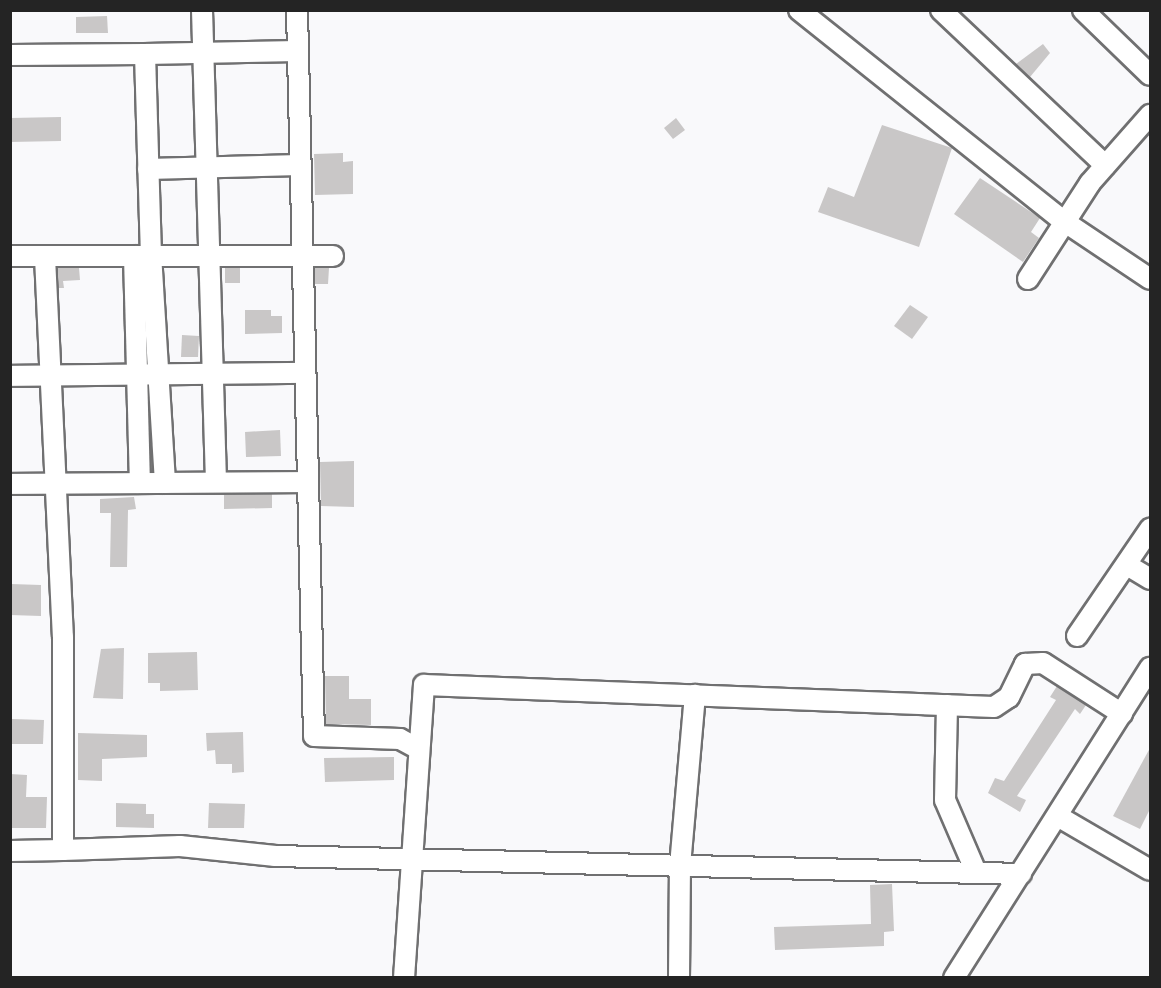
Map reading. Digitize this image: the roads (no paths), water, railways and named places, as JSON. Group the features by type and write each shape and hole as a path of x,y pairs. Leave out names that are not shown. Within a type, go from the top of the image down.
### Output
{"street":[{"path":"202,10 216,482"},
{"path":"297,10 304,482 314,736 400,739 418,749"},
{"path":"799,10 1065,222 1150,279"},
{"path":"940,10 1105,165"},
{"path":"1083,10 1150,75"},
{"path":"10,55 297,51"},
{"path":"140,483 137,375 148,169 145,54"},
{"path":"1028,279 1105,165 1150,115"},
{"path":"148,169 299,165"},
{"path":"10,256 333,256"},
{"path":"142,256 158,375 165,483"},
{"path":"45,257 52,464 58,484 63,850"},
{"path":"10,376 302,373"},
{"path":"10,484 304,482"},
{"path":"1077,636 1150,529"},
{"path":"1127,565 1150,579"},
{"path":"404,978 415,860 418,749 424,685 994,707 1008,697 1025,664 1042,663 1122,714"},
{"path":"954,978 1059,816 1150,668"},
{"path":"679,978 680,866 695,696"},
{"path":"946,705 945,800 976,873"},
{"path":"1059,816 1150,870"},
{"path":"10,851 180,846 275,856 1022,874"}]}
